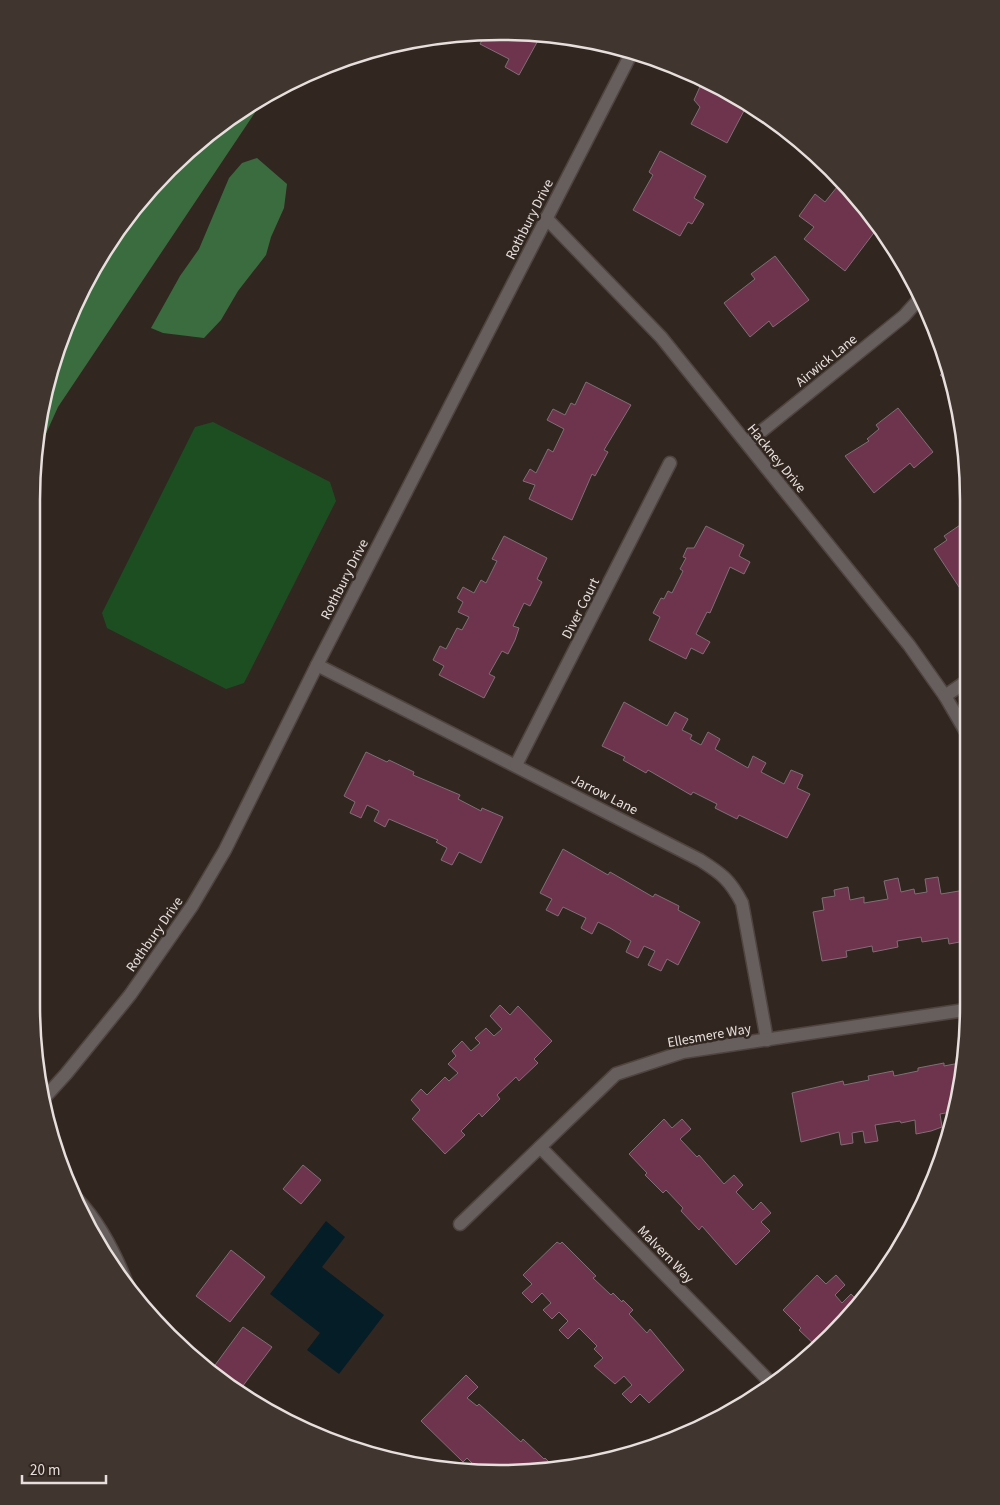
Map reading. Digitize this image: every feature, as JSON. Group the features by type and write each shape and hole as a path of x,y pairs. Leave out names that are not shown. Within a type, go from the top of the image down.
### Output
{"street":[{"name":"Rothbury Drive","path":"49,1093 130,995 192,906 225,850 317,665 629,59"},
{"name":"Hackney Drive","path":"546,218 661,337 909,645 945,696 960,722"},
{"name":"Airwick Lane","path":"747,443 904,316 916,303"},
{"name":"Diver Court","path":"516,765 670,464"},
{"name":"Jarrow Lane","path":"317,665 516,765 700,860 721,873 734,887 742,903 767,1040"},
{"path":"945,696 960,686"},
{"name":"Ellesmere Way","path":"460,1224 616,1074 682,1052 960,1011"},
{"name":"Malvern Way","path":"540,1147 767,1379"},
{"path":"93,1219 119,1262"}],"green space":[{"path":"256,110 58,407 45,437 49,410 64,352 87,297 118,244 154,197 175,175 220,135"},
{"path":"257,158 287,184 284,208 271,237 266,255 238,291 221,320 204,338 163,333 151,328 180,276 199,249 229,178 242,163"},
{"path":"213,422 330,482 336,501 244,683 226,689 107,628 102,613 195,427"}],"water":[{"path":"326,1221 345,1237 322,1267 384,1315 339,1374 307,1350 320,1333 270,1294"}],"building":[{"path":"482,41 537,42 519,75 505,67 509,59 480,44"},
{"path":"700,86 744,111 727,143 691,124 700,107 694,100"},
{"path":"660,151 706,176 694,198 704,204 692,224 688,222 680,236 633,210 653,175 649,172"},
{"path":"837,187 874,233 845,271 804,239 814,227 799,216 815,194 825,202"},
{"path":"775,256 809,300 773,327 769,321 750,337 724,303 755,279 751,274"},
{"path":"586,382 631,405 604,450 608,452 595,476 592,474 572,520 529,499 535,485 523,481 530,469 536,473 548,449 553,452 564,429 547,420 553,409 565,415 571,403 575,405"},
{"path":"898,408 933,452 914,468 910,463 874,493 845,456 869,441 867,439 879,429 876,425"},
{"path":"960,525 960,588 934,549 947,540 944,536"},
{"path":"706,526 744,545 739,556 750,562 744,574 730,567 710,613 707,612 696,634 710,642 703,654 691,648 686,659 649,640 660,617 653,613 661,598 664,599 668,591 672,593 683,571 680,569 686,558 683,557 687,548 694,548"},
{"path":"504,536 547,558 537,579 542,582 530,606 524,603 513,626 519,628 508,654 502,651 489,674 495,677 484,698 439,675 444,666 433,660 440,646 446,649 457,628 462,630 469,617 458,612 463,602 457,598 463,587 474,593 481,580 486,583 497,561 492,559"},
{"path":"624,702 667,726 675,712 688,719 682,730 692,735 690,739 701,745 708,732 720,739 715,749 748,768 753,756 766,763 761,772 784,784 791,770 803,775 797,788 810,794 787,838 739,815 737,819 715,808 717,804 693,792 691,795 648,770 646,773 623,760 625,757 602,746"},
{"path":"366,752 387,762 389,760 414,772 413,775 460,795 458,799 481,811 482,808 503,817 481,863 459,852 452,865 441,860 447,848 436,842 438,840 389,819 385,827 374,821 379,811 367,805 361,818 350,813 355,802 344,796"},
{"path":"563,849 608,875 610,872 653,897 655,894 679,906 678,910 700,922 678,965 667,959 661,971 648,965 655,951 644,946 638,958 626,952 631,941 610,928 598,922 592,934 581,928 586,918 563,907 558,916 546,910 552,899 540,893"},
{"path":"938,877 941,894 960,891 960,942 949,944 948,938 922,942 921,937 897,941 898,947 873,952 872,946 846,951 847,957 822,961 813,912 824,910 822,898 835,896 834,890 848,887 850,900 864,897 864,903 888,899 884,881 898,878 901,892 914,889 915,894 927,892 925,879"},
{"path":"500,1005 510,1015 518,1006 552,1041 534,1059 538,1063 519,1081 516,1077 497,1095 500,1099 482,1117 479,1113 461,1131 465,1135 445,1154 412,1119 420,1110 411,1100 421,1089 427,1095 445,1077 449,1081 458,1073 448,1064 456,1056 452,1051 462,1041 471,1051 480,1043 475,1038 486,1028 494,1036 502,1029 490,1016"},
{"path":"944,1063 944,1066 956,1064 947,1113 940,1114 942,1127 916,1134 915,1120 901,1123 900,1121 875,1125 878,1141 865,1143 863,1131 852,1133 853,1143 841,1145 839,1132 801,1142 792,1093 843,1081 844,1085 869,1080 868,1076 893,1071 894,1076 918,1071 918,1068"},
{"path":"664,1119 672,1128 682,1119 691,1129 680,1139 697,1157 699,1155 724,1184 734,1175 743,1185 736,1192 753,1210 761,1202 771,1213 761,1222 770,1231 736,1265 702,1226 699,1230 681,1211 683,1208 666,1190 663,1193 645,1175 647,1173 629,1154"},
{"path":"303,1165 321,1180 301,1204 283,1189"},
{"path":"557,1242 560,1244 562,1242 596,1276 593,1278 611,1295 613,1293 633,1310 629,1314 647,1333 650,1329 684,1370 649,1403 640,1394 631,1403 622,1394 632,1385 624,1376 615,1384 594,1366 603,1358 594,1349 597,1346 579,1328 568,1339 559,1330 568,1321 559,1312 552,1319 543,1310 551,1303 542,1293 532,1303 522,1293 532,1284 523,1275"},
{"path":"231,1250 265,1277 230,1322 196,1296"},
{"path":"817,1275 826,1284 836,1275 845,1285 835,1295 842,1303 851,1294 855,1298 812,1342 799,1330 801,1328 783,1310"},
{"path":"243,1327 272,1347 243,1386 215,1366"},
{"path":"466,1375 478,1387 467,1398 477,1406 479,1404 521,1442 523,1439 549,1462 500,1465 473,1464 467,1458 463,1462 421,1421"}]}
